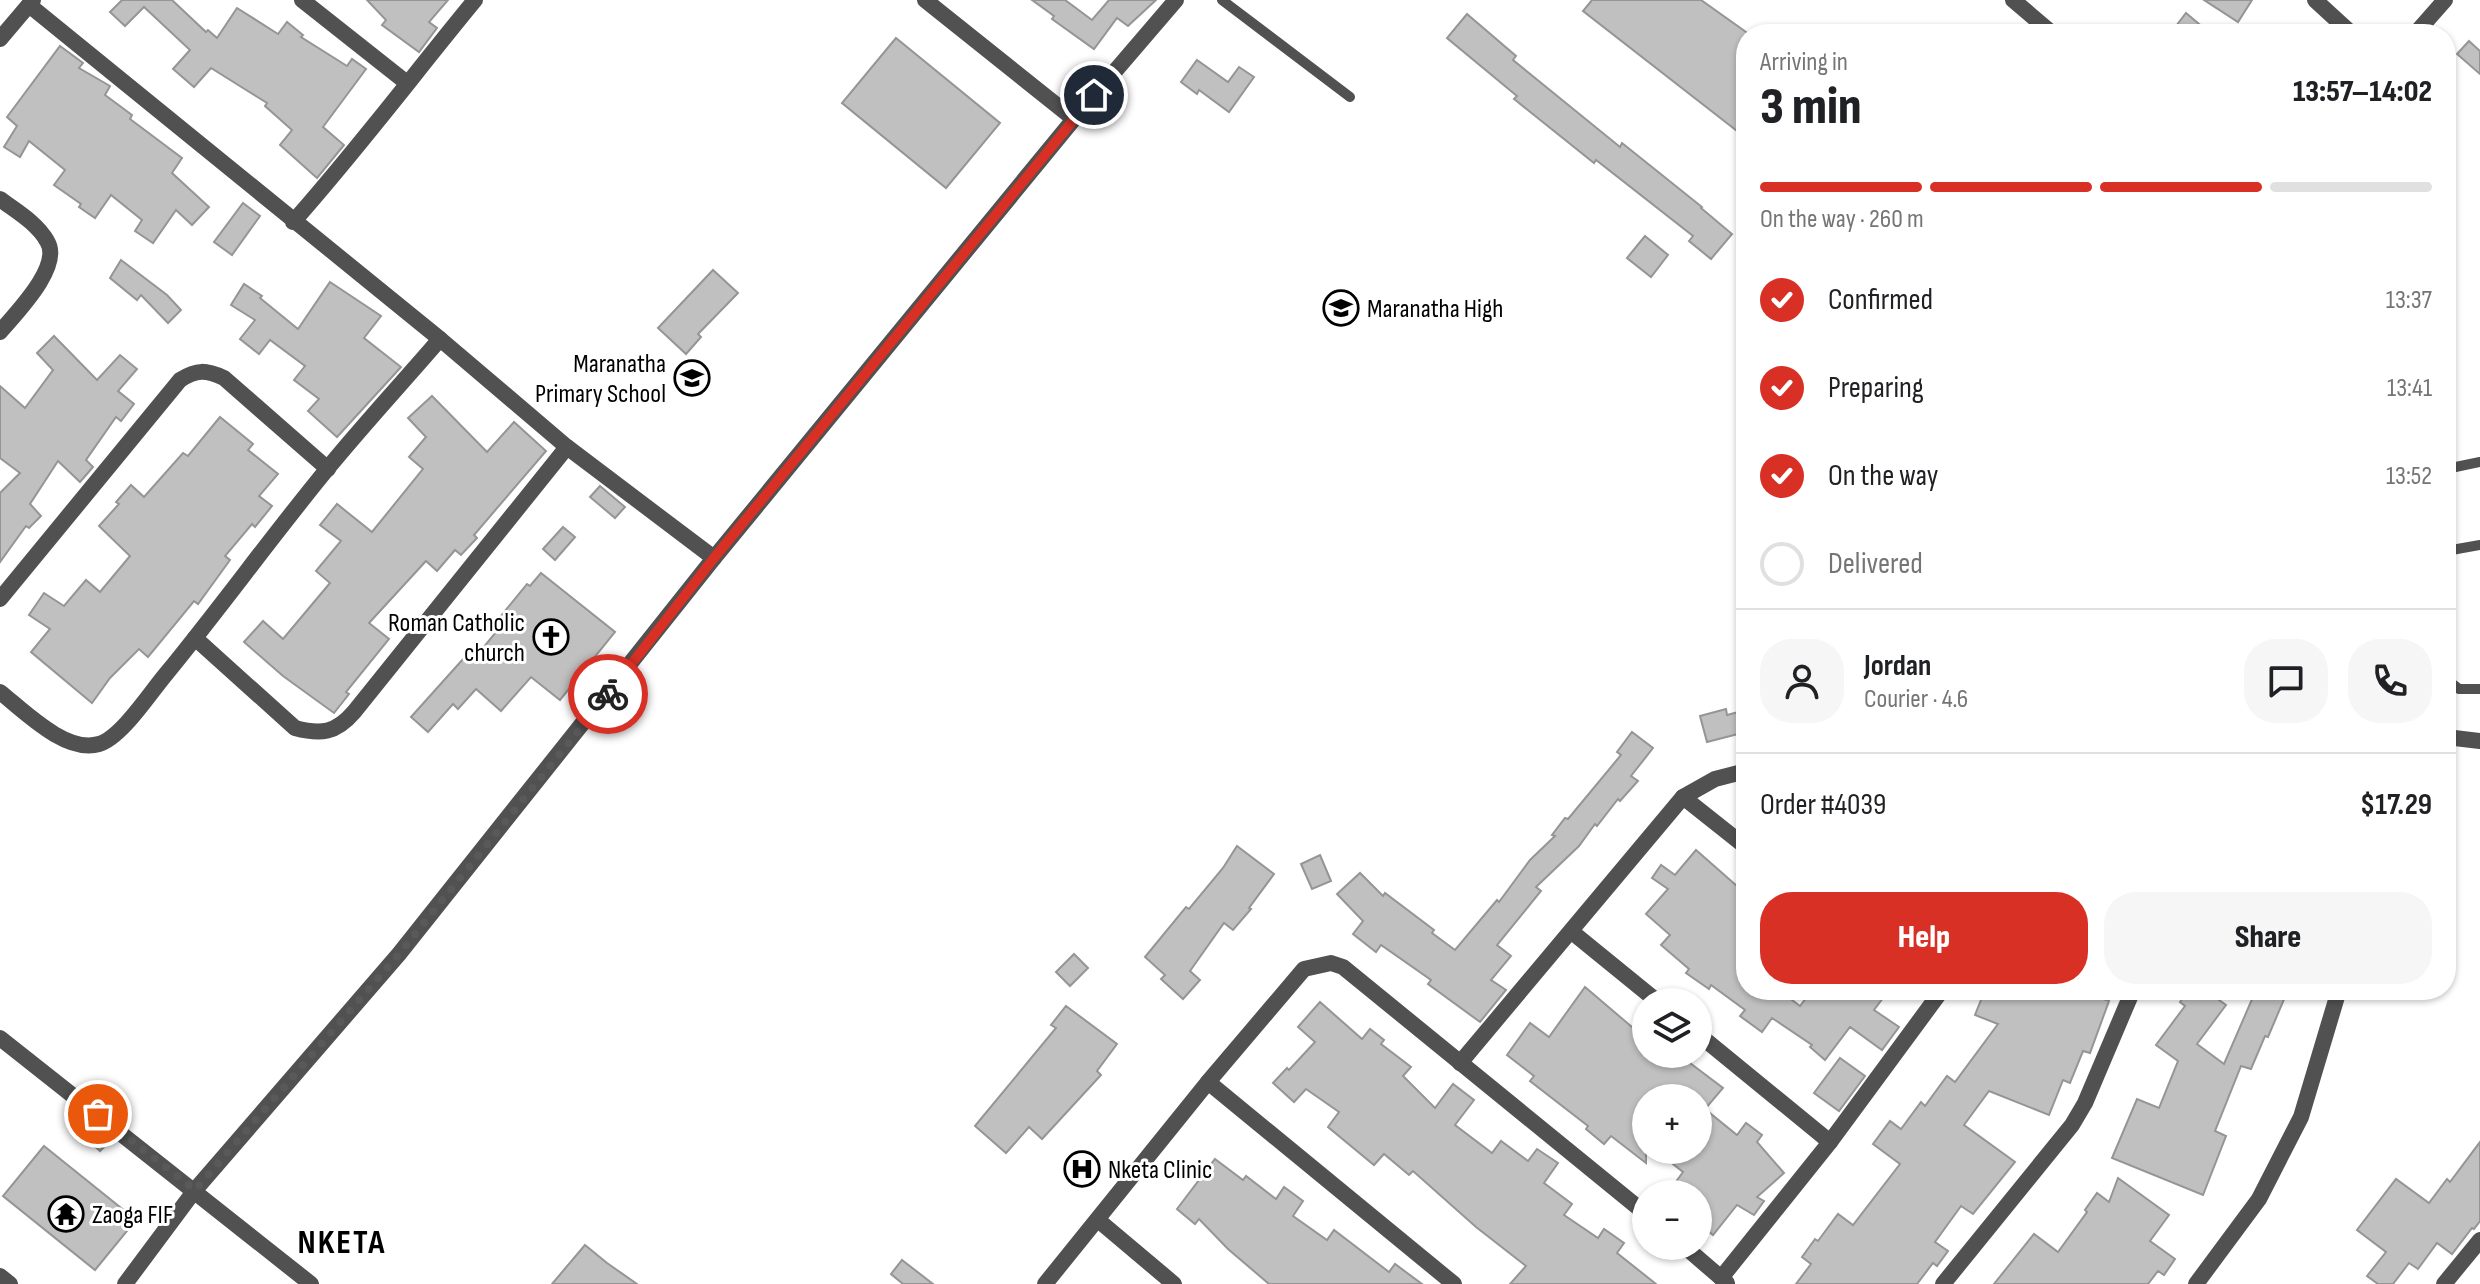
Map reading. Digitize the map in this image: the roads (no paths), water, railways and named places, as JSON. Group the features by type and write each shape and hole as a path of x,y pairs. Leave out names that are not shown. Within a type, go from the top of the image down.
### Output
{"street":[{"path":"302,0 407,83"},
{"path":"293,222 352,155 475,0"},
{"path":"925,0 1074,119"},
{"path":"125,1284 195,1190 399,954 714,558 1074,119 1176,0"},
{"path":"2013,0 2041,24"},
{"path":"2315,0 2341,24"},
{"path":"2424,24 2445,0"},
{"path":"0,39 31,2 567,447 714,558"},
{"path":"0,199 40,231 50,244 51,257 35,288 0,332"},
{"path":"0,692 47,729 73,743 102,744 119,731 328,469 440,339"},
{"path":"0,599 180,380 191,372 206,370 224,378 328,469"},
{"path":"195,638 295,728 313,733 330,732 354,712 567,447"},
{"path":"2456,738 2480,741"},
{"path":"1460,1063 1683,797 1715,779 1736,774"},
{"path":"1683,797 1736,839"},
{"path":"1572,932 1641,988"},
{"path":"1045,1284 1304,969 1331,963 1343,967 1632,1202"},
{"path":"1700,1260 1725,1281 1830,1142 1930,1000"},
{"path":"1943,1284 2072,1125 2085,1103 2129,1000"},
{"path":"2196,1284 2259,1199 2301,1117 2336,1000"},
{"path":"0,1038 311,1284"},
{"path":"1712,1045 1830,1142"},
{"path":"1208,1082 1454,1284"},
{"path":"1098,1220 1174,1284"},
{"path":"2444,1284 2480,1240"},
{"path":"0,1276 10,1284"}],"lane":[{"path":"1222,0 1350,97"},
{"path":"2456,467 2480,462"},
{"path":"2456,549 2480,545"},
{"path":"2456,687 2480,689"}],"place":[{"name":"Maranatha High","path":"1341,308"},
{"name":"Maranatha Primary School","path":"692,378"},
{"name":"Roman Catholic church","path":"551,637"},
{"name":"Nketa Clinic","path":"1082,1169"},
{"name":"Zaoga FIF","path":"66,1214"}],"district":[{"name":"NKETA","path":"342,1241"}]}
